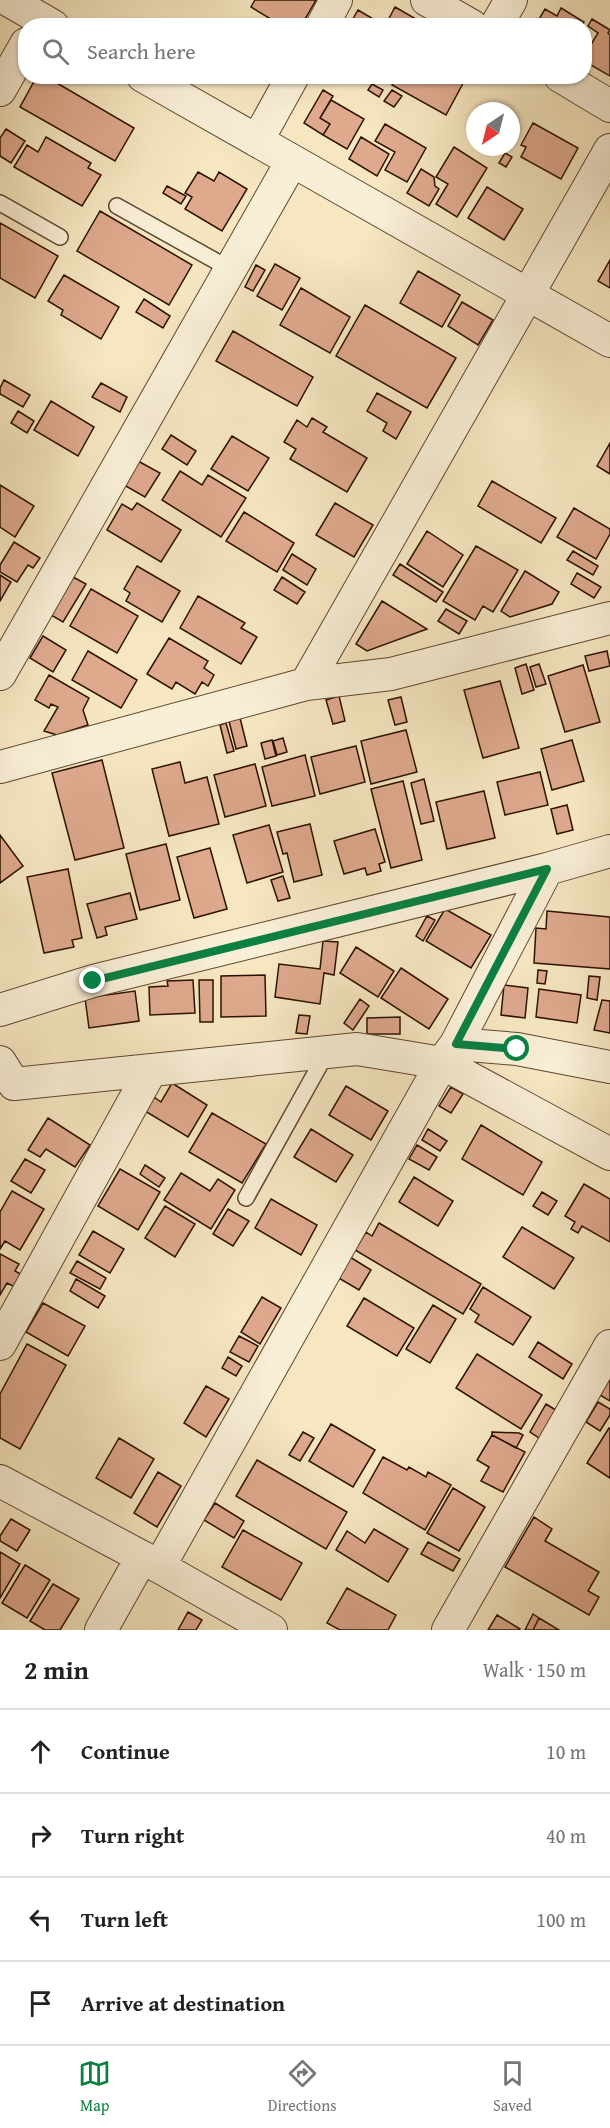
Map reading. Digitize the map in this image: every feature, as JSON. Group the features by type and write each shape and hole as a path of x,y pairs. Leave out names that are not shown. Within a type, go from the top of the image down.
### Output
{"street":[{"path":"8,0 28,18"},
{"path":"326,18 336,0"},
{"path":"427,0 458,18"},
{"path":"501,18 511,0"},
{"path":"0,90 18,61"},
{"path":"157,84 610,341"},
{"path":"257,141 289,84"},
{"path":"573,84 610,106"},
{"path":"306,684 610,150"},
{"path":"0,674 292,161"},
{"path":"0,767 306,684 391,674 610,618"},
{"path":"0,1010 93,981 610,852"},
{"path":"102,1630 151,1562 449,1054 547,869"},
{"path":"0,1062 14,1084 357,1049 449,1054 517,1049 610,1067"},
{"path":"449,1054 610,1154"},
{"path":"0,1344 151,1070"},
{"path":"448,1630 609,1350"},
{"path":"0,1481 271,1630"}],"lane":[{"path":"0,203 60,237"},
{"path":"117,206 231,269"},
{"path":"246,1198 327,1052"}],"building":[{"path":"255,0 316,0 306,18 269,18 251,7"},
{"path":"395,7 414,18 389,18"},
{"path":"561,8 577,18 540,18 545,9 557,16"},
{"path":"358,10 372,18 354,18"},
{"path":"592,19 610,30 608,33 610,35 610,76 592,66 592,43 598,33 592,29"},
{"path":"33,84 59,84 134,128 115,161 20,107"},
{"path":"372,84 383,90 379,97 368,90"},
{"path":"393,84 463,84 446,115"},
{"path":"323,90 333,96 320,118 330,124 323,135 304,123"},
{"path":"392,90 402,96 394,107 384,101"},
{"path":"331,100 364,119 347,149 323,135 330,124 320,118"},
{"path":"533,123 578,148 561,179 521,157 526,147 521,145"},
{"path":"385,124 426,148 407,182 385,170 395,152 375,141"},
{"path":"6,129 25,141 11,163 0,156 0,138"},
{"path":"46,137 91,163 88,168 101,175 82,206 14,167 27,145 38,152"},
{"path":"361,137 389,154 377,176 349,159"},
{"path":"454,147 487,168 457,217 436,204 448,184 436,177"},
{"path":"503,156 512,157 506,167 499,163"},
{"path":"421,169 434,177 435,186 439,189 429,206 407,193"},
{"path":"198,172 214,181 219,172 247,189 222,231 185,209 192,197 185,193"},
{"path":"167,186 186,196 181,204 163,193"},
{"path":"487,187 523,209 504,240 468,218"},
{"path":"100,211 192,265 169,305 77,251"},
{"path":"0,223 58,256 35,298 0,278"},
{"path":"610,260 610,288 598,281"},
{"path":"275,264 300,278 282,310 257,296"},
{"path":"256,265 265,270 253,291 245,287"},
{"path":"418,271 460,295 442,327 400,303"},
{"path":"64,275 119,307 101,339 61,315 63,310 48,301"},
{"path":"301,288 350,317 330,353 280,325"},
{"path":"144,299 170,316 163,328 136,312"},
{"path":"462,302 493,320 478,345 448,326"},
{"path":"365,305 456,358 427,408 336,356"},
{"path":"233,331 313,377 297,406 216,361"},
{"path":"4,380 30,395 23,407 0,394"},
{"path":"101,383 127,397 120,412 92,397"},
{"path":"377,393 411,412 396,439 383,431 387,423 367,411"},
{"path":"51,401 94,427 78,456 34,430"},
{"path":"18,411 34,421 27,433 11,423"},
{"path":"312,418 327,427 323,432 367,458 347,492 290,459 296,449 284,442 297,420 307,427"},
{"path":"171,435 196,451 187,465 162,449"},
{"path":"232,436 269,458 248,491 211,469"},
{"path":"610,443 610,474 597,466"},
{"path":"138,461 160,473 145,497 124,485"},
{"path":"180,471 202,485 208,475 246,498 221,537 162,500"},
{"path":"492,481 556,518 541,543 478,506"},
{"path":"0,485 34,506 15,537 0,527"},
{"path":"137,503 181,530 161,562 107,530 122,504 132,510"},
{"path":"335,503 373,525 354,557 316,535"},
{"path":"574,508 610,529 610,534 596,559 557,537"},
{"path":"244,512 294,543 277,572 226,541"},
{"path":"427,531 463,555 443,587 407,564"},
{"path":"14,542 40,558 33,568 28,565 17,582 0,572 0,565"},
{"path":"476,546 518,570 493,612 483,606 475,620 443,601"},
{"path":"573,551 598,566 593,575 567,560"},
{"path":"292,554 316,569 307,585 283,570"},
{"path":"400,564 443,592 436,602 393,575"},
{"path":"137,566 180,591 162,622 126,601 130,593 124,589"},
{"path":"525,571 559,592 552,604 510,617 501,611"},
{"path":"577,573 601,587 594,598 571,584"},
{"path":"0,575 11,582 0,601"},
{"path":"73,577 86,584 63,622 51,615"},
{"path":"282,577 305,592 297,604 274,590"},
{"path":"91,589 138,616 117,653 70,626"},
{"path":"198,596 245,623 241,628 257,637 241,664 180,628"},
{"path":"382,601 427,629 367,651 356,644"},
{"path":"446,609 467,621 459,634 438,621"},
{"path":"43,636 66,650 53,672 30,658"},
{"path":"169,638 208,661 204,668 214,675 208,686 202,682 195,694 176,682 172,689 147,674"},
{"path":"88,651 137,680 121,708 72,680"},
{"path":"607,651 610,666 589,671 585,656"},
{"path":"526,664 534,690 522,694 515,668"},
{"path":"539,664 546,684 536,687 530,667"},
{"path":"583,665 600,722 565,732 548,676"},
{"path":"49,675 89,698 83,710 88,725 57,735 44,731 58,707 51,704 49,708 35,700"},
{"path":"500,681 519,748 483,758 464,690"},
{"path":"339,696 345,721 333,724 326,700"},
{"path":"401,697 407,722 395,725 388,700"},
{"path":"240,718 247,746 236,749 229,721"},
{"path":"226,723 234,751 227,753 220,725"},
{"path":"406,730 417,772 371,784 361,741"},
{"path":"283,738 287,752 277,755 273,741"},
{"path":"272,740 276,756 265,759 261,743"},
{"path":"572,740 584,781 552,790 541,749"},
{"path":"356,746 365,782 320,794 311,757"},
{"path":"305,755 315,796 272,806 262,767"},
{"path":"102,760 124,848 75,860 52,773"},
{"path":"180,762 185,783 207,777 219,824 169,836 152,769"},
{"path":"255,764 266,806 225,817 214,775"},
{"path":"540,772 548,805 505,815 497,782"},
{"path":"424,779 434,821 421,824 411,783"},
{"path":"403,781 422,860 391,868 371,789"},
{"path":"484,791 495,838 447,849 436,802"},
{"path":"567,805 573,830 557,834 551,809"},
{"path":"310,824 322,875 294,882 287,853 283,854 277,832"},
{"path":"269,825 283,872 247,883 233,835"},
{"path":"375,829 385,862 379,864 381,871 367,875 365,868 344,874 334,841"},
{"path":"0,835 23,866 0,883"},
{"path":"166,844 180,900 140,910 126,854"},
{"path":"210,848 227,909 194,918 177,857"},
{"path":"68,869 82,938 72,940 74,947 44,953 27,877"},
{"path":"283,876 290,898 278,901 271,880"},
{"path":"130,893 137,919 105,927 107,935 97,938 87,904"},
{"path":"445,909 491,935 471,968 426,941"},
{"path":"547,911 610,917 610,969 534,963 536,928 546,929"},
{"path":"427,916 435,920 423,941 416,936"},
{"path":"323,941 338,942 334,975 324,973 320,1004 275,997 279,964 320,969"},
{"path":"356,947 394,971 378,997 340,973"},
{"path":"401,968 448,999 429,1029 381,998"},
{"path":"538,970 547,971 545,984 537,983"},
{"path":"265,975 266,1016 221,1017 221,976"},
{"path":"589,976 600,977 597,1000 587,998"},
{"path":"193,980 195,1013 150,1015 149,987 168,986 167,981"},
{"path":"199,980 213,980 213,1022 200,1022"},
{"path":"504,985 528,988 525,1018 501,1015"},
{"path":"539,989 581,995 577,1023 536,1017"},
{"path":"135,991 139,1021 89,1028 85,998"},
{"path":"360,999 369,1006 353,1030 344,1023"},
{"path":"602,1000 610,1001 610,1033 594,1030"},
{"path":"299,1015 310,1016 307,1034 296,1033"},
{"path":"400,1017 400,1034 367,1034 367,1018"},
{"path":"172,1083 207,1105 188,1137 145,1111 154,1097 161,1102"},
{"path":"346,1086 388,1111 371,1140 329,1115"},
{"path":"451,1087 463,1094 451,1113 439,1106"},
{"path":"212,1113 266,1144 242,1183 189,1152"},
{"path":"48,1118 90,1145 75,1167 46,1149 40,1157 28,1150"},
{"path":"481,1125 542,1162 523,1195 462,1159"},
{"path":"311,1129 353,1155 336,1182 294,1157"},
{"path":"428,1129 447,1141 440,1151 422,1140"},
{"path":"417,1145 437,1157 429,1170 409,1159"},
{"path":"25,1159 45,1170 31,1193 11,1181"},
{"path":"145,1165 165,1178 159,1187 140,1174"},
{"path":"120,1169 160,1192 138,1230 98,1206"},
{"path":"181,1173 210,1191 218,1179 235,1190 211,1229 164,1200"},
{"path":"414,1177 453,1201 438,1226 399,1202"},
{"path":"584,1184 610,1199 610,1242 582,1226 578,1233 571,1229 575,1222 565,1216"},
{"path":"12,1191 44,1209 20,1250 5,1241 0,1249 0,1212"},
{"path":"542,1192 557,1201 548,1215 533,1206"},
{"path":"271,1199 317,1225 301,1255 255,1228"},
{"path":"165,1206 195,1224 175,1257 145,1238"},
{"path":"228,1209 249,1221 233,1246 213,1234"},
{"path":"379,1223 481,1284 463,1314 355,1250 366,1232 372,1236"},
{"path":"522,1227 574,1258 554,1289 503,1257"},
{"path":"93,1231 124,1249 110,1273 79,1255"},
{"path":"0,1254 19,1264 15,1271 22,1275 15,1287 7,1283 0,1295"},
{"path":"350,1257 371,1270 359,1290 337,1277"},
{"path":"77,1261 106,1278 100,1289 70,1273"},
{"path":"76,1279 105,1296 98,1308 70,1291"},
{"path":"483,1287 531,1317 513,1345 475,1322 479,1315 470,1309"},
{"path":"262,1297 281,1308 260,1344 241,1332"},
{"path":"364,1298 414,1328 397,1356 347,1326"},
{"path":"43,1303 85,1326 68,1356 26,1332"},
{"path":"433,1305 456,1319 430,1363 406,1349"},
{"path":"239,1336 258,1346 249,1362 230,1352"},
{"path":"538,1342 572,1364 563,1379 529,1357"},
{"path":"27,1344 66,1365 20,1449 0,1438 0,1394"},
{"path":"477,1354 542,1395 521,1429 456,1388"},
{"path":"228,1357 242,1366 236,1376 222,1368"},
{"path":"610,1378 610,1401 600,1395"},
{"path":"206,1386 229,1399 206,1437 184,1423"},
{"path":"598,1402 610,1409 610,1415 600,1431 586,1422"},
{"path":"546,1404 559,1412 542,1440 530,1432"},
{"path":"331,1424 375,1450 353,1487 309,1461"},
{"path":"610,1429 610,1478 587,1463"},
{"path":"303,1432 314,1438 300,1461 289,1455"},
{"path":"492,1432 523,1435 516,1448 492,1435"},
{"path":"492,1435 525,1452 503,1492 481,1481 489,1467 477,1460"},
{"path":"119,1438 154,1459 131,1498 96,1478"},
{"path":"383,1457 407,1470 409,1467 426,1477 428,1472 451,1485 425,1530 363,1493"},
{"path":"257,1460 347,1512 326,1549 236,1496"},
{"path":"158,1472 181,1486 157,1527 134,1513"},
{"path":"453,1488 485,1507 459,1551 427,1533"},
{"path":"215,1503 244,1521 234,1538 204,1520"},
{"path":"534,1517 552,1529 545,1541 599,1572 588,1591 599,1597 589,1615 505,1567"},
{"path":"11,1519 30,1530 17,1551 0,1541 0,1536"},
{"path":"374,1529 408,1549 388,1582 336,1550 347,1531 365,1543"},
{"path":"243,1530 302,1563 281,1600 222,1567"},
{"path":"428,1542 460,1559 453,1571 421,1554"},
{"path":"0,1552 20,1564 0,1598"},
{"path":"25,1565 50,1580 27,1618 2,1603"},
{"path":"53,1584 79,1599 60,1630 45,1630 30,1621"},
{"path":"347,1588 396,1615 388,1630 340,1630 327,1623"},
{"path":"188,1612 202,1620 196,1630 178,1630"},
{"path":"533,1614 539,1618 533,1630 525,1630"},
{"path":"497,1615 520,1629 488,1630"},
{"path":"539,1618 559,1630 533,1630"}],"route":[{"path":"93,981 547,869 456,1044 517,1049"}]}
